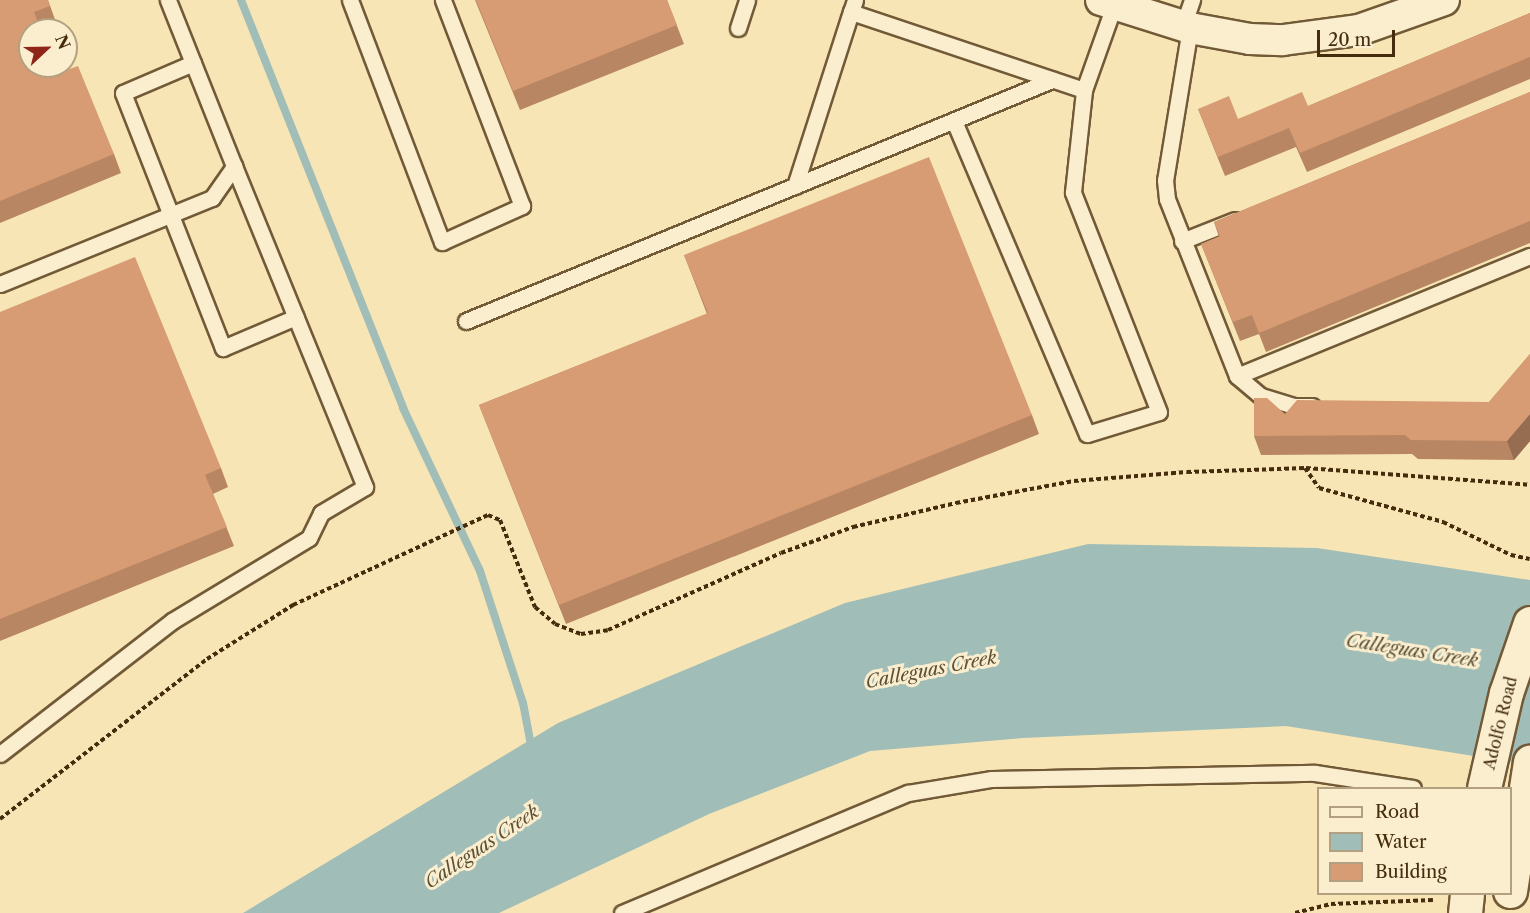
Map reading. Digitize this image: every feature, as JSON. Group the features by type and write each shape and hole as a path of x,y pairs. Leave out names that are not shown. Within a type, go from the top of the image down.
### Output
{"main road":[{"name":"Adolfo Road","path":"1484,787 1506,693 1530,623"},
{"path":"1512,879 1530,762"},
{"path":"1465,913 1467,895"},
{"path":"1508,913 1510,895"}],"street":[{"path":"1110,2 1188,18 1250,39 1316,38 1394,20 1444,0"}],"lane":[{"path":"0,754 172,621 309,538 321,513 365,487 168,0"},
{"path":"350,0 442,242 522,206 442,0"},
{"path":"738,28 747,0"},
{"path":"954,120 1087,434 1158,412 1073,192 1084,90 1110,2"},
{"path":"795,186 853,6 1084,90"},
{"path":"1188,18 1165,180 1167,199 1237,376 1261,396 1293,406 1326,407"},
{"path":"193,63 123,93 223,348 296,317"},
{"path":"466,321 1052,80"},
{"path":"0,284 212,198 234,166"},
{"path":"1182,241 1249,214"},
{"path":"1237,376 1530,256"},
{"path":"622,913 908,793 971,783 1315,773 1401,787"}],"path":[{"path":"0,819 207,659 293,605 426,541 488,515 500,520 535,607 555,624 581,634 608,630 781,553 843,531 956,503 1074,482 1187,472 1305,468 1530,485"},
{"path":"1305,468 1319,488 1443,522 1511,555 1530,559"},
{"path":"1295,913 1331,904 1433,900"}],"water":[{"name":"Calleguas Creek","path":"1088,544 1317,548 1530,580 1530,765 1286,726 1023,738 870,751 709,814 499,913 243,913 558,723 845,603"}],"building":[{"path":"0,0 48,0 50,6 34,12 36,18 18,18 18,78 78,78 78,66 114,154 0,201"},
{"path":"476,0 667,0 677,25 513,91"},
{"path":"1530,13 1530,57 1300,153 1289,128 1218,157 1198,109 1229,96 1238,119 1302,92 1308,106"},
{"path":"1530,92 1530,221 1259,333 1252,315 1233,322 1201,244 1220,236 1214,222"},
{"path":"929,157 1032,415 559,605 479,405 708,313 684,255"},
{"path":"135,257 221,468 205,475 227,527 0,619 0,312"},
{"path":"1530,354 1530,414 1507,441 1411,440 1405,435 1254,436 1254,398 1267,398 1285,414 1297,400 1489,402"}],"waterway":[{"path":"241,0 403,408 480,571 523,703 532,750"}]}
